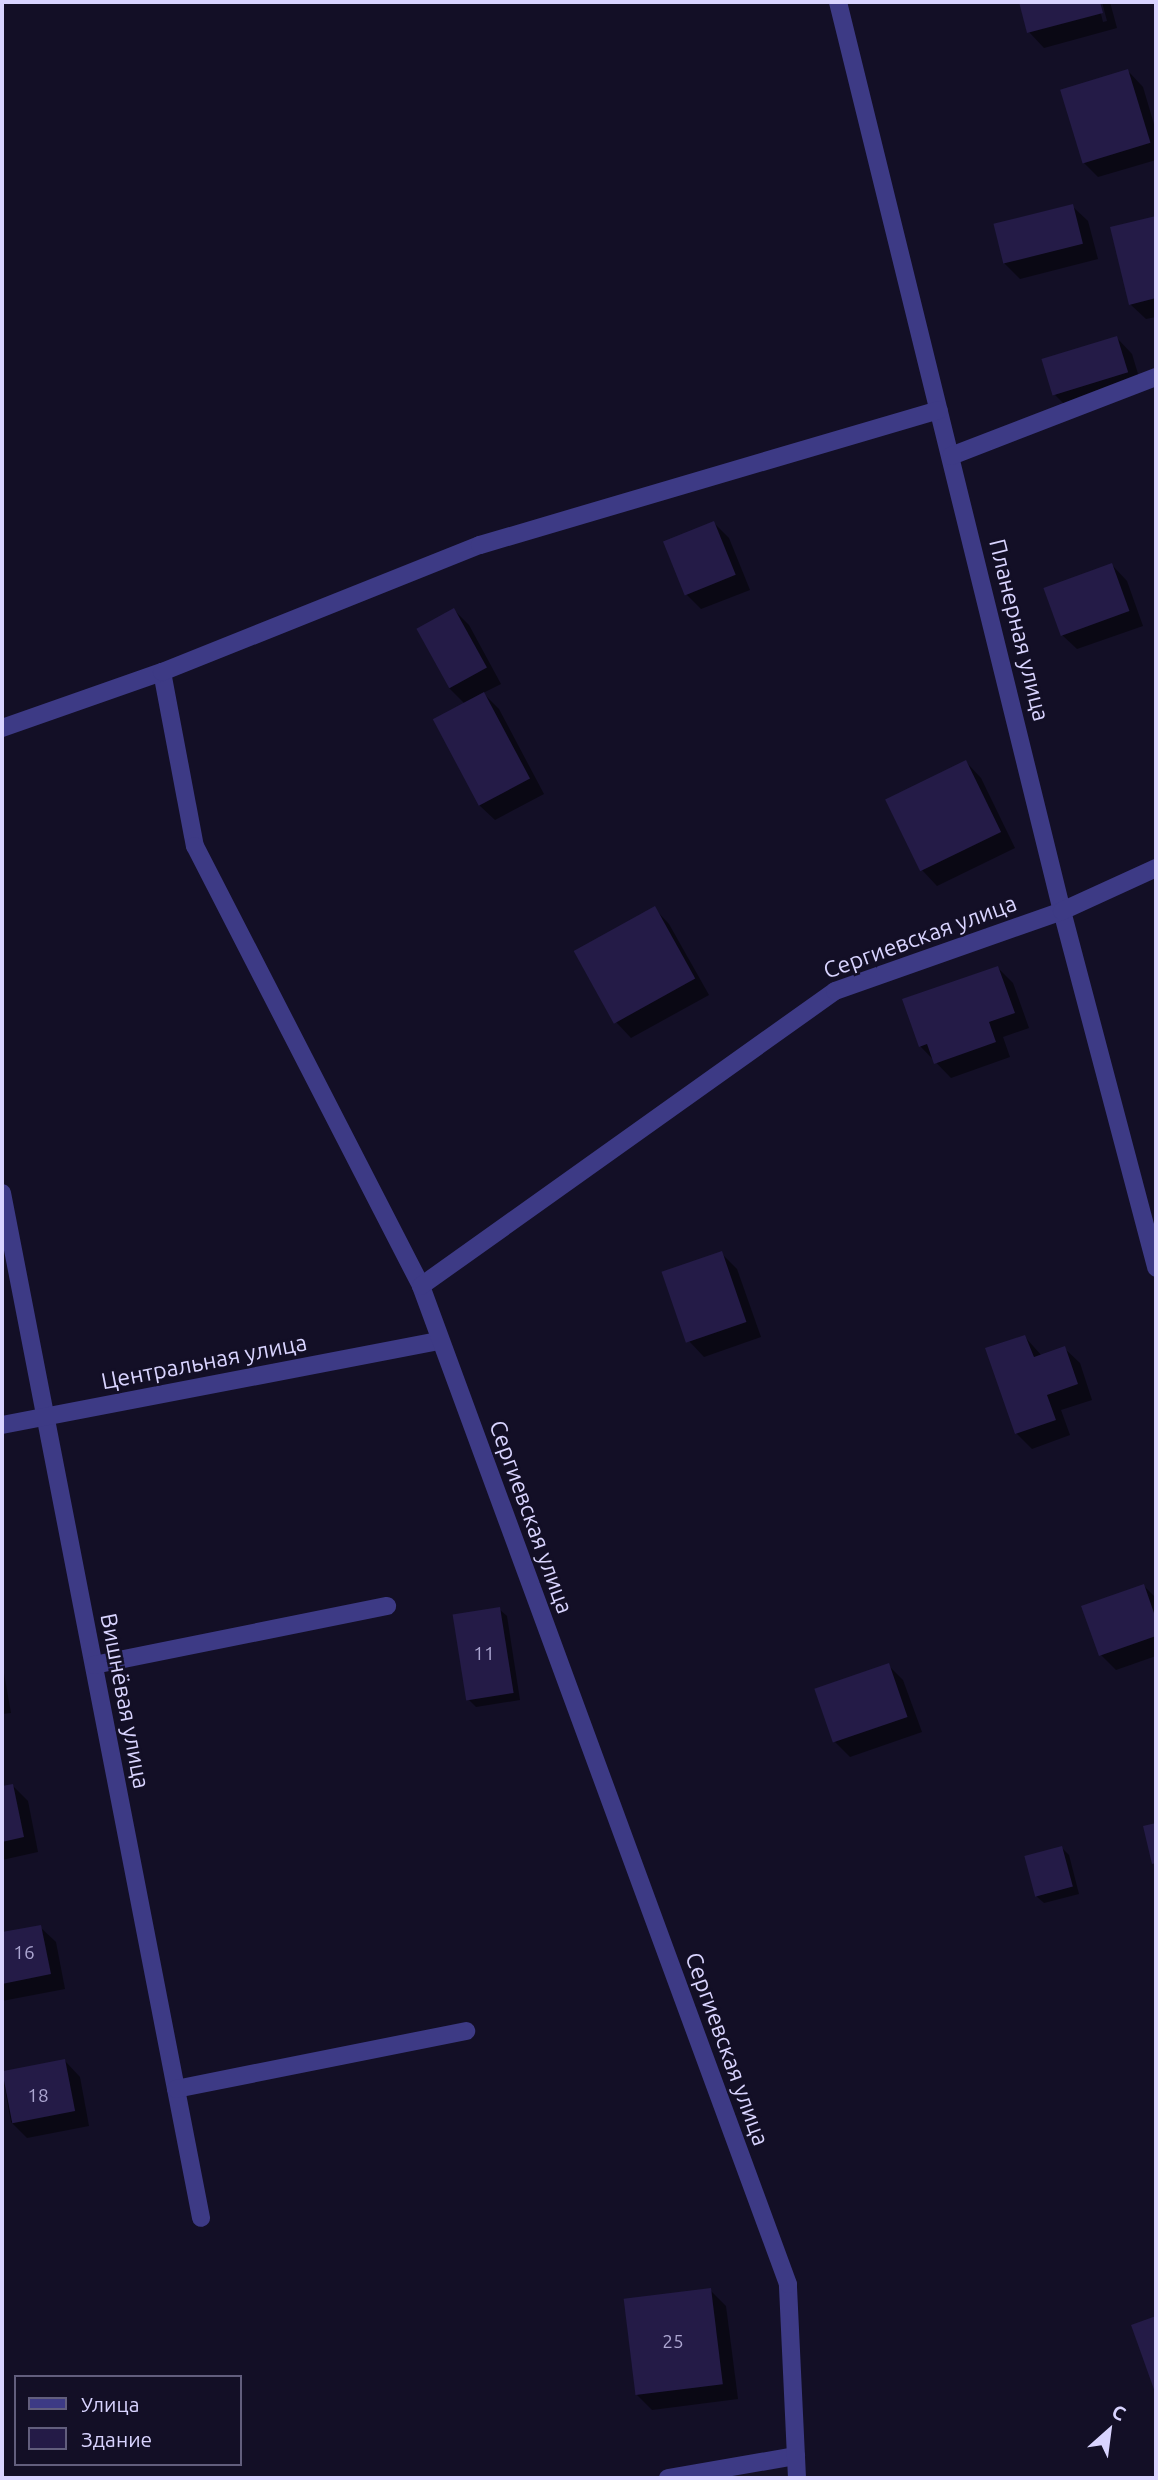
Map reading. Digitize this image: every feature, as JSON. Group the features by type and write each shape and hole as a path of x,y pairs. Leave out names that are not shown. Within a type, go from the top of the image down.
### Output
{"street":[{"name":"Планерная улица","path":"838,2 1062,911 1156,1268"},
{"path":"951,456 1156,377"},
{"path":"2,728 162,672 481,545 939,410"},
{"path":"162,672 195,846 421,1286"},
{"name":"Сергиевская улица","path":"797,2478 788,2284 421,1286 835,991 1062,911 1156,868"},
{"name":"Вишнёвая улица","path":"2,1193 201,2218"},
{"name":"Центральная улица","path":"2,1425 439,1341"},
{"path":"93,1665 387,1606"},
{"path":"176,2088 466,2031"},
{"path":"668,2478 796,2456"}],"building":[{"path":"1019,2 1100,2 1103,13 1027,33"},
{"path":"1128,69 1151,143 1083,163 1060,90"},
{"path":"1073,204 1083,244 1003,264 993,224"},
{"path":"1156,216 1156,298 1129,305 1110,227"},
{"path":"1117,336 1128,372 1053,395 1041,359"},
{"path":"714,521 736,575 685,595 663,542"},
{"path":"1112,563 1129,611 1061,636 1043,588"},
{"path":"454,608 487,667 449,688 416,629"},
{"path":"484,692 530,779 479,806 433,719"},
{"path":"966,760 1001,832 920,871 885,799"},
{"path":"655,906 695,979 614,1024 574,951"},
{"path":"998,966 1015,1013 989,1022 996,1042 934,1064 927,1044 919,1047 902,999"},
{"path":"722,1251 746,1322 686,1343 661,1272"},
{"path":"1025,1335 1034,1357 1065,1346 1078,1384 1047,1395 1056,1420 1015,1434 985,1348"},
{"path":"1144,1584 1156,1619 1156,1636 1099,1656 1081,1606"},
{"path":"500,1607 514,1693 466,1700 453,1615"},
{"path":"889,1663 908,1717 833,1743 814,1689"},
{"path":"13,1784 24,1837 2,1842 2,1786"},
{"path":"1156,1823 1156,1863 1152,1864 1143,1826"},
{"path":"1062,1846 1073,1887 1035,1897 1024,1856"},
{"path":"41,1925 51,1974 2,1984 2,1932"},
{"path":"65,2059 75,2111 12,2123 2,2071"},
{"path":"711,2288 723,2384 635,2395 624,2299"},
{"path":"1156,2316 1156,2395 1131,2325"}]}
